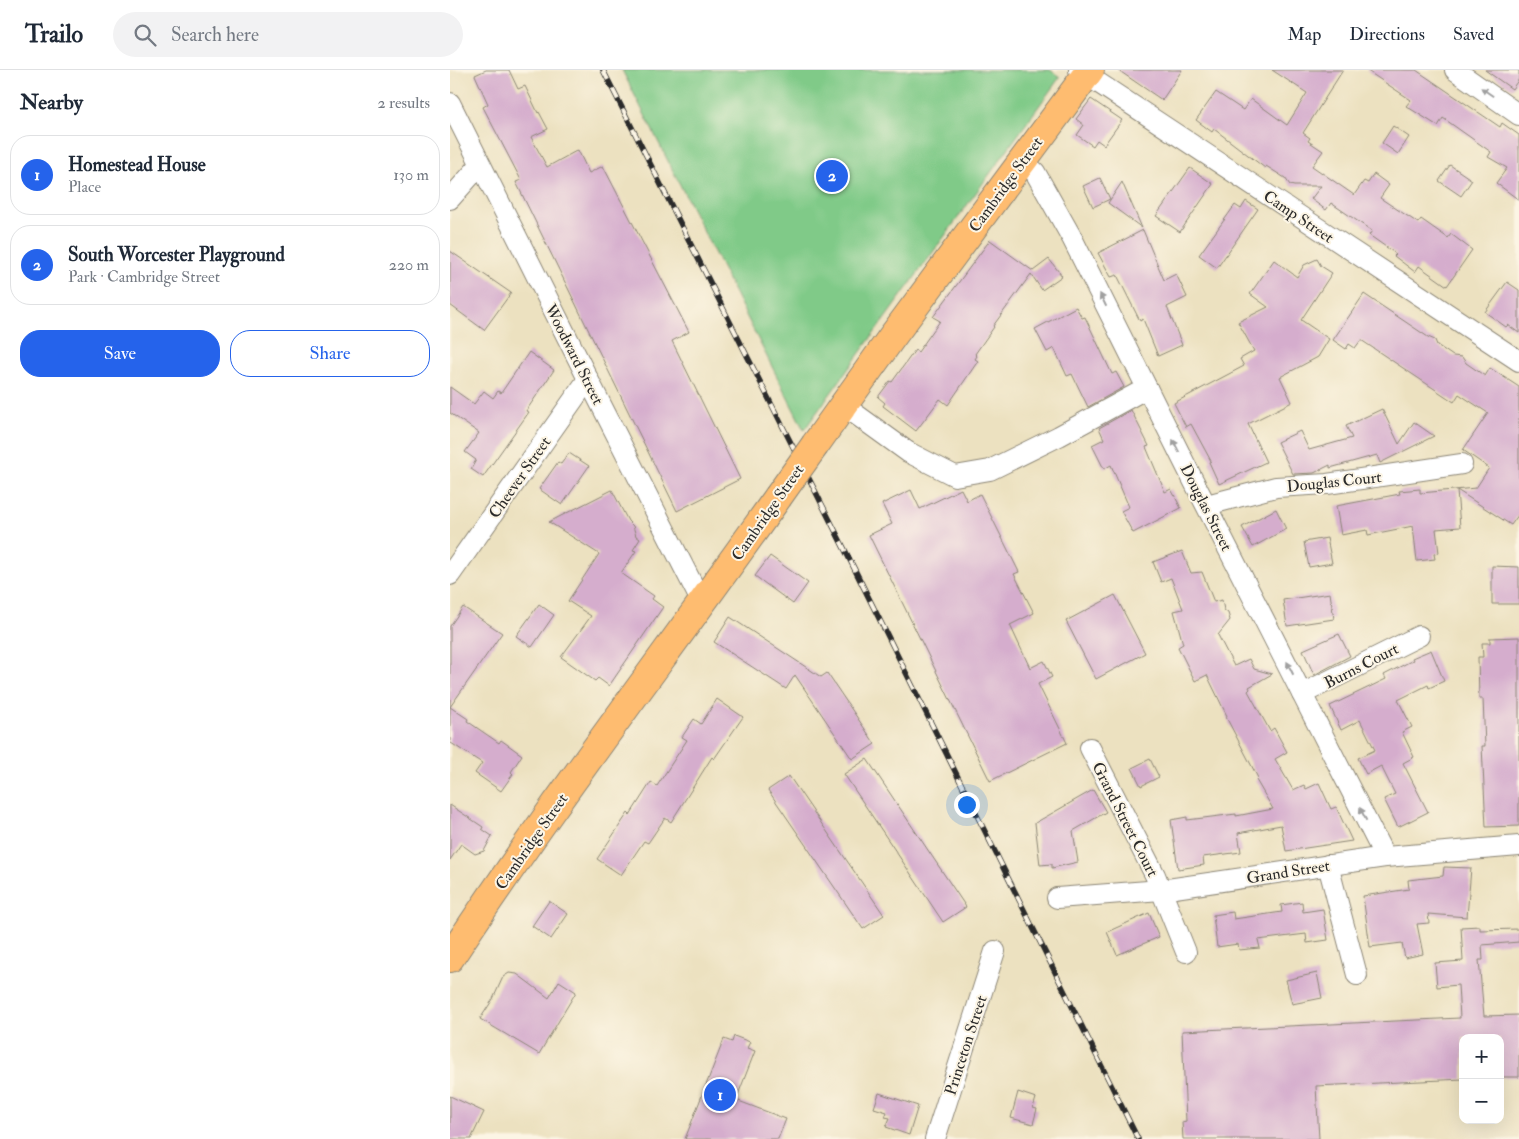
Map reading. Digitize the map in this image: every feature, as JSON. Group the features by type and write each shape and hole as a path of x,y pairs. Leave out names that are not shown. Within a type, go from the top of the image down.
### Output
{"main road":[{"name":"Cambridge Street","path":"450,958 630,700 702,604 843,405 1022,162 1085,72"}],"street":[{"path":"1455,70 1519,114"},
{"name":"Camp Street","path":"1085,72 1519,361"},
{"name":"Woodward Street","path":"450,102 702,604"},
{"name":"Douglas Street","path":"1022,162 1035,172 1072,238 1385,857"},
{"path":"452,193 480,165"},
{"name":"Cheever Street","path":"450,575 588,379"},
{"path":"843,405 908,452 955,476 990,470 1059,436 1147,388"},
{"name":"Douglas Court","path":"1207,505 1276,487 1327,484 1462,464"},
{"name":"Burns Court","path":"1302,694 1419,636"},
{"name":"Grand Street Court","path":"1090,748 1144,851 1186,952"},
{"name":"Grand Street","path":"1057,898 1161,890 1385,857 1519,846"},
{"path":"1328,865 1357,975"},
{"name":"Princeton Street","path":"934,1139 995,952"}],"green space":[{"path":"622,70 1050,70 1060,77 804,430"}],"building":[{"path":"486,70 509,70 518,89 525,86 548,129 531,137 547,167 578,150 589,173 603,166 689,332 672,341 740,479 677,511 516,182 521,180 483,107 488,104 475,75"},
{"path":"1118,70 1182,70 1162,100"},
{"path":"1272,70 1343,70 1303,133 1310,138 1308,141 1323,151 1312,166 1354,195 1364,181 1368,183 1374,174 1389,185 1380,198 1418,223 1421,219 1448,238 1451,234 1472,250 1447,286 1419,266 1415,272 1394,256 1396,254 1369,235 1372,231 1331,203 1326,210 1311,199 1321,186 1290,185 1285,178 1266,166 1265,168 1214,129 1212,132 1196,120 1216,92 1243,110 1251,99 1287,125 1307,93"},
{"path":"1366,70 1416,70 1500,127 1502,123 1519,135 1519,200 1496,183 1507,168 1488,157 1491,152 1443,118 1438,126 1406,106 1411,100"},
{"path":"1485,70 1519,70 1519,79 1512,89"},
{"path":"1091,99 1122,120 1104,145 1097,140 1093,146 1077,135 1084,125 1076,119"},
{"path":"1393,126 1409,137 1398,154 1382,143"},
{"path":"1450,165 1472,180 1461,196 1439,181"},
{"path":"1190,168 1213,184 1180,232 1156,216"},
{"path":"1100,178 1110,199 1093,207 1083,186"},
{"path":"1122,182 1142,228 1108,203"},
{"path":"1246,201 1258,209 1217,268 1199,255 1235,205 1241,209"},
{"path":"1143,230 1164,280 1176,274 1187,297 1167,307 1182,345 1158,356 1143,319 1140,321 1117,275 1111,277 1098,253"},
{"path":"990,240 1033,271 1049,259 1062,276 1042,290 1031,274 975,354 977,356 975,359 978,361 948,405 940,399 916,431 883,406 885,403 878,397 890,381 892,382 915,350 918,352 940,321 933,317"},
{"path":"450,251 511,293 484,330 450,305"},
{"path":"1317,259 1321,266 1332,273 1301,320 1329,339 1318,357 1280,377 1292,402 1248,424 1266,462 1219,484 1209,462 1211,461 1191,424 1186,427 1174,403 1244,366 1240,359 1254,351 1238,322 1268,307 1250,294 1274,260 1297,277 1304,265"},
{"path":"1507,282 1519,290 1519,333 1508,325 1506,327 1485,312"},
{"path":"1364,294 1435,340 1437,345 1453,356 1462,357 1466,363 1485,376 1490,368 1519,387 1519,514 1511,525 1457,490 1460,527 1436,529 1439,553 1434,554 1435,559 1417,561 1413,526 1368,535 1367,530 1341,535 1336,506 1400,494 1399,491 1420,489 1420,493 1476,488 1489,468 1463,450 1488,413 1459,394 1454,402 1361,340 1355,348 1349,344 1346,349 1333,340"},
{"path":"1076,307 1082,318 1085,317 1112,374 1116,372 1124,387 1088,407 1072,374 1067,376 1054,348 1047,352 1035,329"},
{"path":"529,352 554,370 526,411 529,412 483,477 471,469 476,460 465,452 479,433 450,413 450,387 474,404 484,391 493,398 498,391 501,393"},
{"path":"1382,409 1399,444 1414,422 1434,436 1380,463 1377,455 1330,468 1330,465 1314,473 1293,474 1277,442 1300,431 1309,450 1352,438 1346,426"},
{"path":"1131,410 1149,446 1146,447 1165,492 1171,489 1181,508 1133,533 1121,511 1129,507 1111,465 1104,469 1092,445 1104,439 1099,428"},
{"path":"569,453 589,466 562,505 539,489 558,462 561,464"},
{"path":"961,489 967,501 980,494 1019,572 1014,574 1034,613 1010,625 1030,668 1044,661 1052,677 1038,684 1067,743 990,781 869,535 892,524 882,504 911,490 920,509"},
{"path":"612,490 628,521 633,526 636,536 640,539 633,550 636,551 621,573 654,596 652,599 663,607 609,686 598,678 595,681 561,657 591,616 568,601 599,554 549,522"},
{"path":"1276,509 1286,529 1253,547 1242,527"},
{"path":"1327,538 1332,563 1309,567 1304,542"},
{"path":"1182,551 1191,573 1202,572 1214,602 1222,600 1224,610 1228,613 1230,620 1218,635 1234,666 1249,659 1254,669 1272,674 1249,687 1248,691 1270,731 1274,728 1287,752 1275,759 1293,790 1304,785 1306,789 1319,783 1331,809 1336,807 1352,841 1286,851 1281,825 1238,833 1241,852 1203,857 1204,865 1178,869 1171,820 1187,817 1187,820 1236,814 1236,816 1273,809 1256,780 1258,778 1226,717 1207,675 1195,681 1178,647 1183,644 1174,611 1183,609 1171,578 1161,582 1153,562"},
{"path":"770,556 808,583 793,604 755,576"},
{"path":"1492,566 1519,567 1519,604 1492,604"},
{"path":"1330,593 1334,619 1287,626 1283,600"},
{"path":"1115,595 1145,653 1096,679 1066,621"},
{"path":"539,604 554,615 532,647 516,636"},
{"path":"463,607 502,633 450,707 450,626"},
{"path":"730,617 821,677 827,673 875,744 852,759 795,675 786,689 714,642"},
{"path":"1339,634 1350,656 1314,675 1303,650"},
{"path":"1519,637 1519,826 1486,827 1482,746 1485,746 1483,699 1479,699 1478,657 1483,657 1482,643 1490,643 1490,638"},
{"path":"1431,650 1444,681 1429,688 1428,685 1398,700 1412,727 1402,732 1414,757 1403,763 1428,812 1398,827 1384,799 1395,794 1381,766 1366,774 1358,758 1375,750 1360,720 1341,730 1330,706 1386,679 1384,675 1413,660 1412,658"},
{"path":"717,699 743,717 714,759 712,757 671,822 665,818 648,843 644,841 621,875 597,859 628,813 630,815 651,782 657,786 687,740 682,737 694,719 701,724"},
{"path":"450,707 499,743 501,740 522,755 511,772 513,774 501,791 475,773 482,763 450,744"},
{"path":"867,759 966,907 943,922 844,774"},
{"path":"1150,759 1159,777 1141,786 1132,768"},
{"path":"789,776 884,915 863,929 768,790"},
{"path":"1093,790 1106,812 1073,831 1078,862 1052,868 1052,864 1040,865 1035,823"},
{"path":"450,805 483,827 482,829 492,836 484,851 475,854 461,844 450,860"},
{"path":"1444,867 1471,868 1467,917 1428,914 1429,923 1417,924 1423,954 1405,958 1402,943 1370,947 1363,896 1409,889 1408,880 1443,876"},
{"path":"549,901 568,914 551,939 532,926"},
{"path":"1302,902 1303,912 1323,909 1328,940 1307,943 1306,934 1258,940 1260,948 1239,950 1238,944 1217,947 1213,915 1233,912 1234,919 1282,912 1281,905"},
{"path":"1149,913 1159,937 1117,955 1107,932"},
{"path":"1480,926 1480,930 1519,929 1519,942 1482,945 1483,960 1479,960 1484,1016 1519,1015 1519,1077 1504,1077 1504,1034 1459,1034 1459,1079 1316,1086 1319,1139 1183,1139 1182,1122 1186,1121 1182,1031 1460,1018 1458,985 1437,987 1435,963 1463,961 1461,927"},
{"path":"509,973 517,974 549,998 559,981 576,992 539,1054 480,1019 493,999 503,977"},
{"path":"1317,973 1322,998 1292,1004 1286,980"},
{"path":"734,1036 750,1042 747,1048 755,1051 736,1100 786,1119 778,1139 685,1139 724,1039 732,1042"},
{"path":"1018,1092 1036,1098 1033,1108 1037,1109 1033,1124 1011,1118"},
{"path":"879,1093 918,1106 909,1135 886,1127 890,1118 885,1117 887,1112 874,1108"},
{"path":"450,1096 484,1112 471,1139 450,1139"}],"railway":[{"path":"603,70 847,554 1138,1139"}],"place":[{"name":"South Worcester Playground","path":"832,176"},
{"name":"Homestead House","path":"720,1095"}]}
